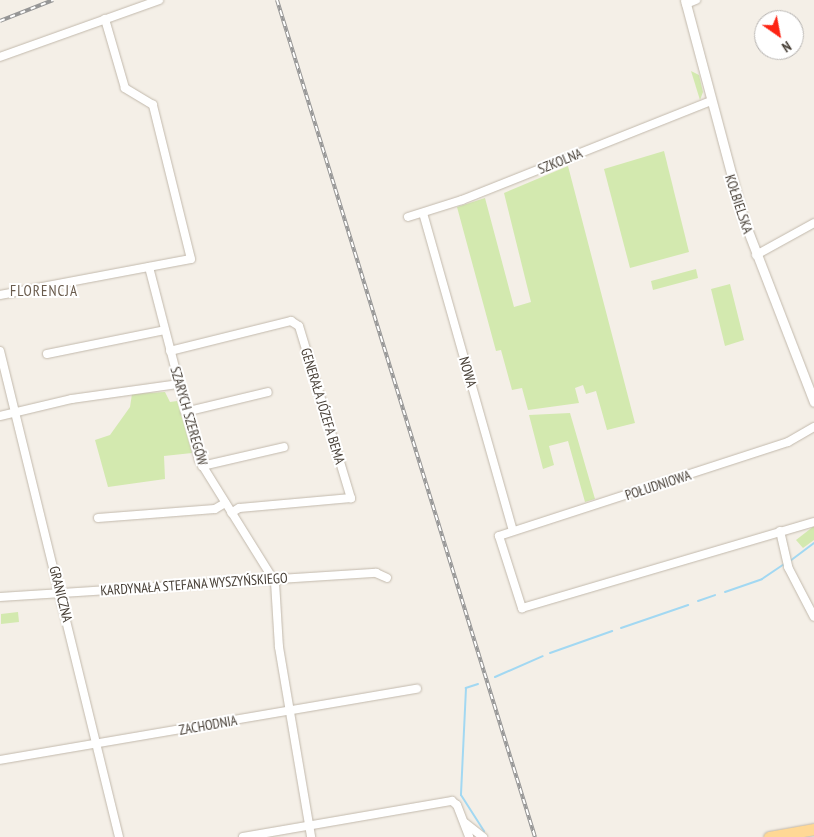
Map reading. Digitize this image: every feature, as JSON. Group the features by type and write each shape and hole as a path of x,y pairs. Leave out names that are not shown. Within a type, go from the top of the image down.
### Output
{"main road":[{"path":"768,837 814,829"},
{"path":"800,837 814,834"}],"street":[{"path":"0,56 159,0"},
{"path":"686,2 696,0"},
{"name":"KOŁBIELSKA","path":"686,2 731,181 756,255 814,402"},
{"path":"0,295 191,258 153,105 125,88 105,19"},
{"name":"SZKOLNA","path":"408,217 462,200 711,101"},
{"name":"NOWA","path":"423,213 513,530"},
{"path":"756,255 814,223"},
{"name":"SZARYCH SZEREGÓW","path":"149,267 186,412 202,466 273,579"},
{"name":"GENERAŁA JÓZEFA BEMA","path":"170,351 291,321 299,326 351,498 239,508 231,513"},
{"path":"47,354 165,330"},
{"name":"GRANICZNA","path":"0,352 119,837"},
{"path":"0,416 72,399 179,384"},
{"path":"186,412 268,392"},
{"name":"POŁUDNIOWA","path":"780,531 522,608 499,536 788,442 814,427"},
{"path":"202,466 284,447"},
{"path":"98,518 215,509 225,503"},
{"path":"814,522 780,531 787,563 814,617"},
{"name":"KARDYNAŁA STEFANA WYSZYŃSKIEGO","path":"0,597 376,573 387,578"},
{"path":"273,579 279,647 311,837"},
{"name":"ZACHODNIA","path":"0,760 417,689"},
{"path":"243,837 452,801 457,805 469,837"},
{"path":"463,821 483,837"}],"green space":[{"path":"691,71 699,75 703,92 700,100"},
{"path":"664,151 689,252 630,268 604,169"},
{"path":"568,166 635,423 607,430 596,391 586,394 583,385 575,388 579,403 528,410 522,388 512,390 501,350 496,351 457,207 485,198 514,307 531,302 504,193"},
{"path":"696,269 698,278 653,290 651,281"},
{"path":"730,284 744,340 725,346 711,289"},
{"path":"165,392 170,402 177,401 192,453 164,456 165,479 108,487 95,440 110,435 130,407 132,394"},
{"path":"570,413 595,499 585,502 568,441 549,446 554,465 543,469 529,415"},
{"path":"814,526 814,540 803,548 796,540"},
{"path":"18,612 19,622 1,624 1,614"}],"waterway":[{"path":"790,561 814,543"},
{"path":"725,592 762,579 786,563"},
{"path":"698,601 715,595"},
{"path":"621,628 688,605"},
{"path":"550,653 612,631"},
{"path":"495,677 543,656"},
{"path":"478,684 466,688 461,795 484,831"}],"railway":[{"path":"0,21 53,0"},
{"path":"277,0 535,837"}],"district":[{"name":"FLORENCJA","path":"44,291"}]}
